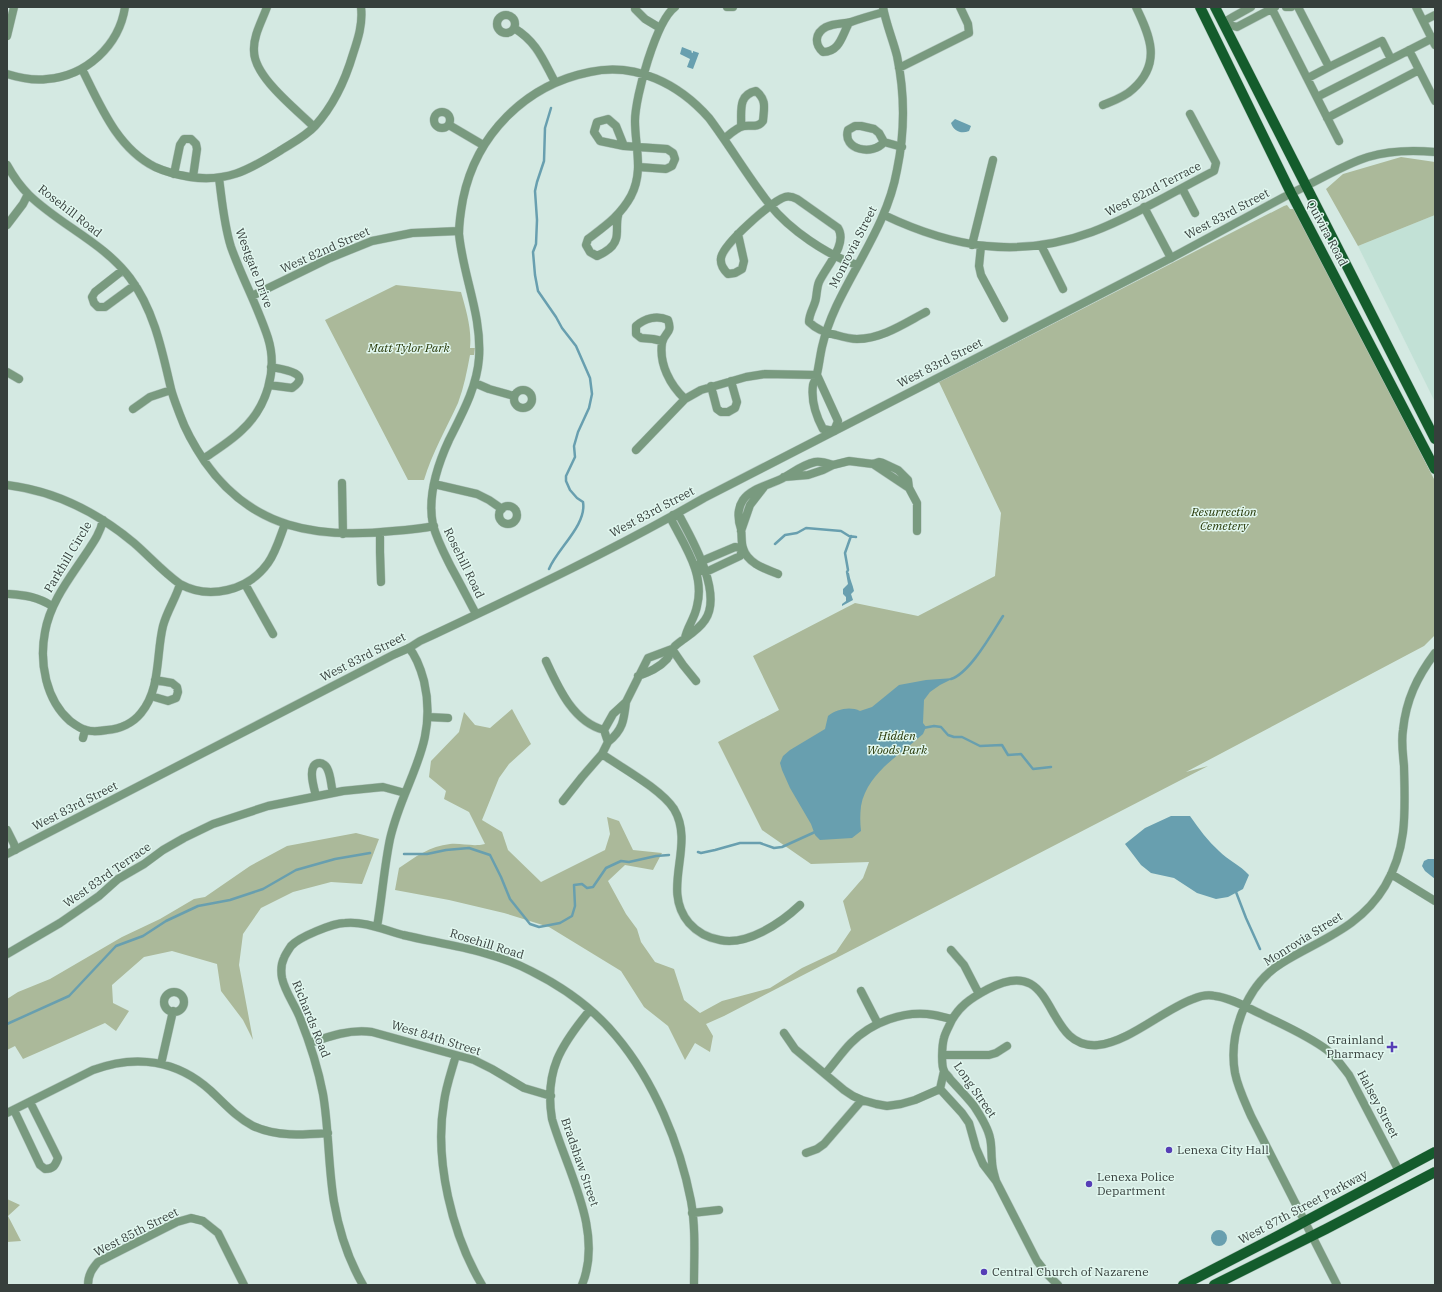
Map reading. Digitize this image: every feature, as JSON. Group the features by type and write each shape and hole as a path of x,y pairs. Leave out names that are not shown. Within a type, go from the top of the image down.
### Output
{"main road":[{"name":"Quivira Road","path":"1200,7 1291,193 1435,469"},
{"path":"1206,7 1212,20 1220,25 1224,23"},
{"name":"Quivira Road","path":"1215,7 1435,439"},
{"name":"West 87th Street Parkway","path":"1183,1285 1305,1222 1435,1152"},
{"path":"1214,1285 1435,1172"}],"street":[{"path":"7,36 14,7"},
{"path":"7,74 32,80 47,80 62,77 82,69 107,48 120,26 125,7"},
{"path":"267,7 255,41 255,61 260,71 270,83 314,127"},
{"path":"82,69 113,127 124,143 143,160 155,167 174,174 207,179 219,178 243,171 255,165 296,141 314,127 330,107 345,79 361,27 361,7"},
{"path":"635,7 635,9 645,19 660,28"},
{"path":"727,7 733,7"},
{"path":"899,68 969,33 968,24 960,7"},
{"path":"1103,105 1125,95 1133,89 1142,80 1148,68 1151,58 1149,35 1136,7"},
{"path":"1224,23 1232,16 1250,7"},
{"path":"1286,7 1291,7"},
{"path":"1298,7 1329,67"},
{"path":"1317,98 1409,50 1434,40 1416,7"},
{"path":"618,216 588,239 586,245 590,252 597,256 604,253 613,246 617,239 616,222 618,216 631,196 639,167 635,120 636,103 644,74 660,28 670,8"},
{"path":"1224,23 1237,27 1272,8 1339,141"},
{"name":"Monrovia Street","path":"834,431 823,429 816,414 813,384 817,375 820,354 826,332 836,308 857,265 872,241 884,215 897,172 902,147 902,88 899,68 883,9 849,23"},
{"path":"1423,21 1435,15"},
{"path":"514,28 532,42 540,52 556,82"},
{"path":"1308,78 1382,41 1391,59"},
{"path":"1409,50 1435,101"},
{"path":"434,526 431,504 436,473 442,456 475,383 479,354 478,323 472,294 464,268 459,231 465,190 470,174 483,145 517,106 541,90 556,82 578,74 610,69 652,76 671,85 686,95 700,108 724,139 771,206 798,232 835,255 857,265"},
{"path":"1327,118 1419,70"},
{"path":"724,139 741,127 753,127 761,124 763,121 764,100 756,91 745,95 743,100 741,127"},
{"name":"West 82nd Terrace","path":"884,215 938,237 981,246 1016,247 1041,245 1070,239 1093,232 1214,171 1216,163 1190,114"},
{"path":"449,125 483,145"},
{"path":"174,174 180,145 184,139 191,139 196,144 197,150 193,177"},
{"path":"884,142 902,147"},
{"path":"624,146 667,149 673,153 675,159 672,166 666,169 639,167"},
{"path":"1306,186 1352,163 1368,157 1420,150 1435,152"},
{"path":"972,244 993,160"},
{"name":"Rosehill Road","path":"7,165 14,178 28,194 41,206 103,251 123,270 135,285 148,308 154,324 171,390 188,435 203,459 220,481 254,508 285,524 317,532 343,534 380,533 434,526 440,545 476,614"},
{"name":"Westgate Drive","path":"203,459 241,431 249,423 261,405 271,376 268,340 252,296 231,247 226,230 219,178"},
{"name":"West 83rd Street","path":"7,854 420,641 532,588 673,516 704,498 1171,258 1306,186"},
{"path":"1182,188 1195,213"},
{"path":"7,225 23,204 28,194"},
{"path":"738,234 771,206 785,197 797,199 838,228 841,233 841,239 835,255 818,284 815,302 809,315 809,322 813,326 826,332 850,339 869,338 880,335 926,312"},
{"path":"1144,207 1171,258"},
{"name":"West 82nd Street","path":"252,296 330,258 372,241 412,233 459,231"},
{"path":"1041,245 1063,289"},
{"path":"981,246 979,266 981,275 1004,318"},
{"path":"123,270 95,292 92,297 94,303 98,307 105,307 135,285"},
{"path":"662,341 664,366 667,375 672,384 685,399"},
{"path":"269,385 292,388 297,384 298,379 297,374 293,371 271,367"},
{"path":"7,372 19,379"},
{"path":"636,450 685,399 711,386 746,377 766,374 817,375 838,421 834,431"},
{"path":"711,386 717,409 721,412 728,412 735,408 737,402 731,381"},
{"path":"475,383 489,389 514,396"},
{"path":"133,409 150,397 171,390"},
{"path":"696,569 706,572 740,556 743,548 741,531 750,505 765,487 784,477 808,475 833,465 849,461 872,464 909,488 917,503 916,531"},
{"path":"342,483 343,534"},
{"path":"434,484 477,494 502,509"},
{"path":"7,485 25,487 65,500 86,509 104,520 135,544 180,584 186,587 208,592 232,589 245,584 252,579 268,563 285,524"},
{"path":"563,801 602,754 608,742 614,737 622,726 626,702 648,658 672,649 685,638 696,632 706,619 710,606 710,592 706,572 700,554 680,517 673,516 672,521 696,569 698,580 698,603 685,638"},
{"name":"Parkhill Circle","path":"104,520 100,532 52,606 44,632 43,651 47,683 60,710 84,734 113,730 127,724 142,712 147,705 154,690 163,626 180,584"},
{"path":"380,533 381,582"},
{"path":"696,569 702,561 735,547 743,548 758,566 778,574"},
{"path":"245,584 273,634"},
{"name":"Parkhill Circle","path":"9,594 34,597 44,600 52,606"},
{"path":"377,927 390,839 405,793 422,752 428,717 427,693 423,677 414,653 409,648"},
{"path":"638,676 660,666 672,649"},
{"path":"672,649 696,681"},
{"name":"Monrovia Street","path":"1337,1285 1251,1116 1238,1085 1235,1074 1235,1039 1238,1024 1259,984 1274,969 1295,955 1337,934 1363,913 1385,886 1398,858 1403,839 1405,821 1402,732 1406,711 1410,694 1417,679 1435,654"},
{"path":"546,661 557,686 568,703 586,720 604,730"},
{"path":"151,696 168,701 176,698 178,692 177,687 172,683 155,680"},
{"path":"608,742 604,730 613,714 626,702"},
{"path":"428,717 448,718"},
{"path":"602,754 662,795 674,809 679,821 682,836 682,847 676,882 676,894 679,907 692,927 703,935 713,939 731,941 749,938 781,921 800,905"},
{"path":"316,796 312,769 319,763 324,764 327,768 333,793"},
{"name":"West 83rd Terrace","path":"7,954 60,923 99,896 118,879 184,838 213,824 268,806 333,793 383,787 405,793"},
{"path":"7,830 14,844 15,850"},
{"path":"1391,874 1435,901"},
{"name":"Richards Road","path":"363,1285 348,1253 340,1230 334,1200 328,1133 321,1081 310,1042 300,1016 282,980 281,971 283,959 292,945 302,938 338,924 348,922 377,927"},
{"name":"Rosehill Road","path":"377,927 419,938 461,946 495,956 521,966 552,982 576,998 615,1035 634,1060 649,1084 666,1122 678,1155 691,1202 694,1237 694,1285"},
{"path":"951,950 964,965 979,994"},
{"name":"Halsey Street","path":"942,1055 944,1038 952,1020 963,1004 979,994 1008,980 1019,980 1029,983 1037,988 1044,996 1065,1032 1074,1039 1096,1045 1117,1040 1185,1002 1202,996 1214,995 1246,1007 1315,1041 1340,1062 1355,1084 1399,1171"},
{"path":"861,991 878,1024"},
{"name":"Bradshaw Street","path":"582,1285 588,1267 588,1230 584,1210 552,1119 550,1107 551,1082 557,1059 564,1043 590,1010"},
{"path":"161,1064 172,1011"},
{"path":"825,1074 851,1043 862,1033 890,1018 909,1014 934,1015 952,1020"},
{"name":"West 84th Street","path":"310,1042 348,1031 361,1030 372,1032 480,1063 524,1088 551,1096"},
{"path":"784,1033 795,1049 844,1090 862,1100 876,1104 887,1106 901,1104 915,1100 940,1089 944,1071"},
{"name":"Long Street","path":"996,1180 992,1163 990,1137 986,1126 974,1106 944,1071 942,1055 989,1055 996,1053 1007,1046"},
{"path":"456,1055 444,1102 441,1126 442,1157 450,1205 457,1229 467,1256 482,1285"},
{"path":"30,1102 58,1158 56,1165 50,1169 45,1169 40,1165 10,1111 93,1070 105,1065 122,1062 137,1061 161,1064 176,1068 197,1080 239,1117 253,1126 267,1131 284,1135 300,1136 328,1133"},
{"name":"Long Street","path":"940,1089 962,1113 968,1123 983,1164 996,1180 1037,1261 1058,1285"},
{"path":"806,1153 817,1149 824,1144 862,1100"},
{"path":"692,1213 720,1210"},
{"name":"West 85th Street","path":"88,1283 91,1270 98,1262 177,1222 191,1218 203,1221 218,1233 244,1285"}],"shaded area":[{"path":"1435,215 1435,402 1358,246"}],"green space":[{"path":"1401,157 1435,162 1435,215 1358,246 1326,189 1343,174"},
{"name":"Resurrection Cemetery","path":"1287,205 1290,209 1296,209 1435,481 1435,635 1424,646 1186,772 1208,766 706,1024 713,1036 710,1052 695,1043 685,1060 668,1026 644,1007 621,971 549,927 504,913 449,900 395,890 399,868 423,853 443,845 485,844 469,812 444,799 446,791 429,777 431,761 459,732 464,712 475,725 490,728 512,709 531,744 509,764 499,778 482,820 502,832 508,850 541,882 605,850 610,834 607,817 619,821 633,850 662,853 653,870 625,865 608,881 626,914 637,929 641,942 655,962 674,969 684,1000 700,1013 722,1001 770,988 802,968 836,952 851,930 843,901 863,878 869,862 811,864 762,830 718,742 779,710 753,656 855,603 918,616 995,576 1001,513 939,382"},
{"name":"Matt Tylor Park","path":"396,285 461,292 467,313 470,348 475,348 474,355 470,355 464,385 458,403 435,451 424,480 408,480 325,320"},
{"path":"356,833 379,839 362,884 331,882 293,892 261,908 243,934 239,965 253,1040 243,1020 221,991 217,964 172,951 144,957 112,985 113,1003 129,1011 116,1031 105,1023 23,1059 15,1046 7,1050 7,999 18,992 50,979 122,937 160,919 194,899 205,897 250,866 287,846"},
{"path":"7,1199 20,1205 8,1216 21,1241 7,1242"}],"water":[{"path":"682,47 692,51 691,52 693,53 693,51 699,53 693,69 687,67 690,59 680,54"},
{"path":"955,119 971,126 969,131 961,132 956,130 951,123"},
{"path":"847,572 849,573 854,589 851,594 853,600 842,606 842,604 846,601 846,597 843,594 843,589 848,584"},
{"path":"954,678 930,692 924,700 923,723 926,727 923,734 895,757 877,774 870,784 864,794 861,806 861,831 852,838 820,840 815,835 811,824 790,788 782,770 780,763 783,756 790,750 825,729 828,716 835,712 844,709 856,709 860,711 872,707 899,685 926,680"},
{"path":"1171,816 1190,816 1215,847 1249,875 1243,889 1228,897 1216,899 1197,893 1174,878 1151,873 1141,865 1125,844 1145,828"},
{"path":"1428,859 1435,859 1435,879 1425,871 1422,866 1424,861"},
{"path":"1219,1230 1225,1232 1227,1238 1225,1244 1219,1246 1213,1244 1211,1238 1213,1232"}],"waterway":[{"path":"549,569 576,528 583,511 583,502 570,490 566,481 566,476 575,457 574,446 578,432 589,408 592,394 590,378 576,346 562,328 538,291 535,275 533,252 536,244 537,220 535,191 544,161 545,128 551,108"},
{"path":"775,544 785,535 797,533 806,528 841,531 849,536 856,537"},
{"path":"847,572 848,570 845,553 851,536"},
{"path":"951,679 966,669 973,661 1003,616"},
{"path":"923,728 934,726 941,727 948,735 962,737 980,746 1002,745 1008,755 1021,754 1033,769 1051,767"},
{"path":"698,852 701,853 740,843 760,843 774,848 782,847 815,832"},
{"path":"404,854 427,854 446,850 469,848 490,855 510,899 530,924 539,927 560,923 572,916 575,906 574,885 582,884 587,888 593,887 606,868 621,861 629,862 656,856 669,855"},
{"path":"7,1024 69,996 116,946 143,936 166,921 198,906 230,900 263,889 296,870 335,859 370,853"},
{"path":"1236,892 1260,949"}],"place":[{"name":"Grainland Pharmacy","path":"1392,1047"},
{"name":"Lenexa City Hall","path":"1169,1150"},
{"name":"Lenexa Police Department","path":"1089,1184"},
{"name":"Central Church of Nazarene","path":"984,1272"}],"park label":[{"name":"Hidden Woods Park","path":"897,743"}]}
